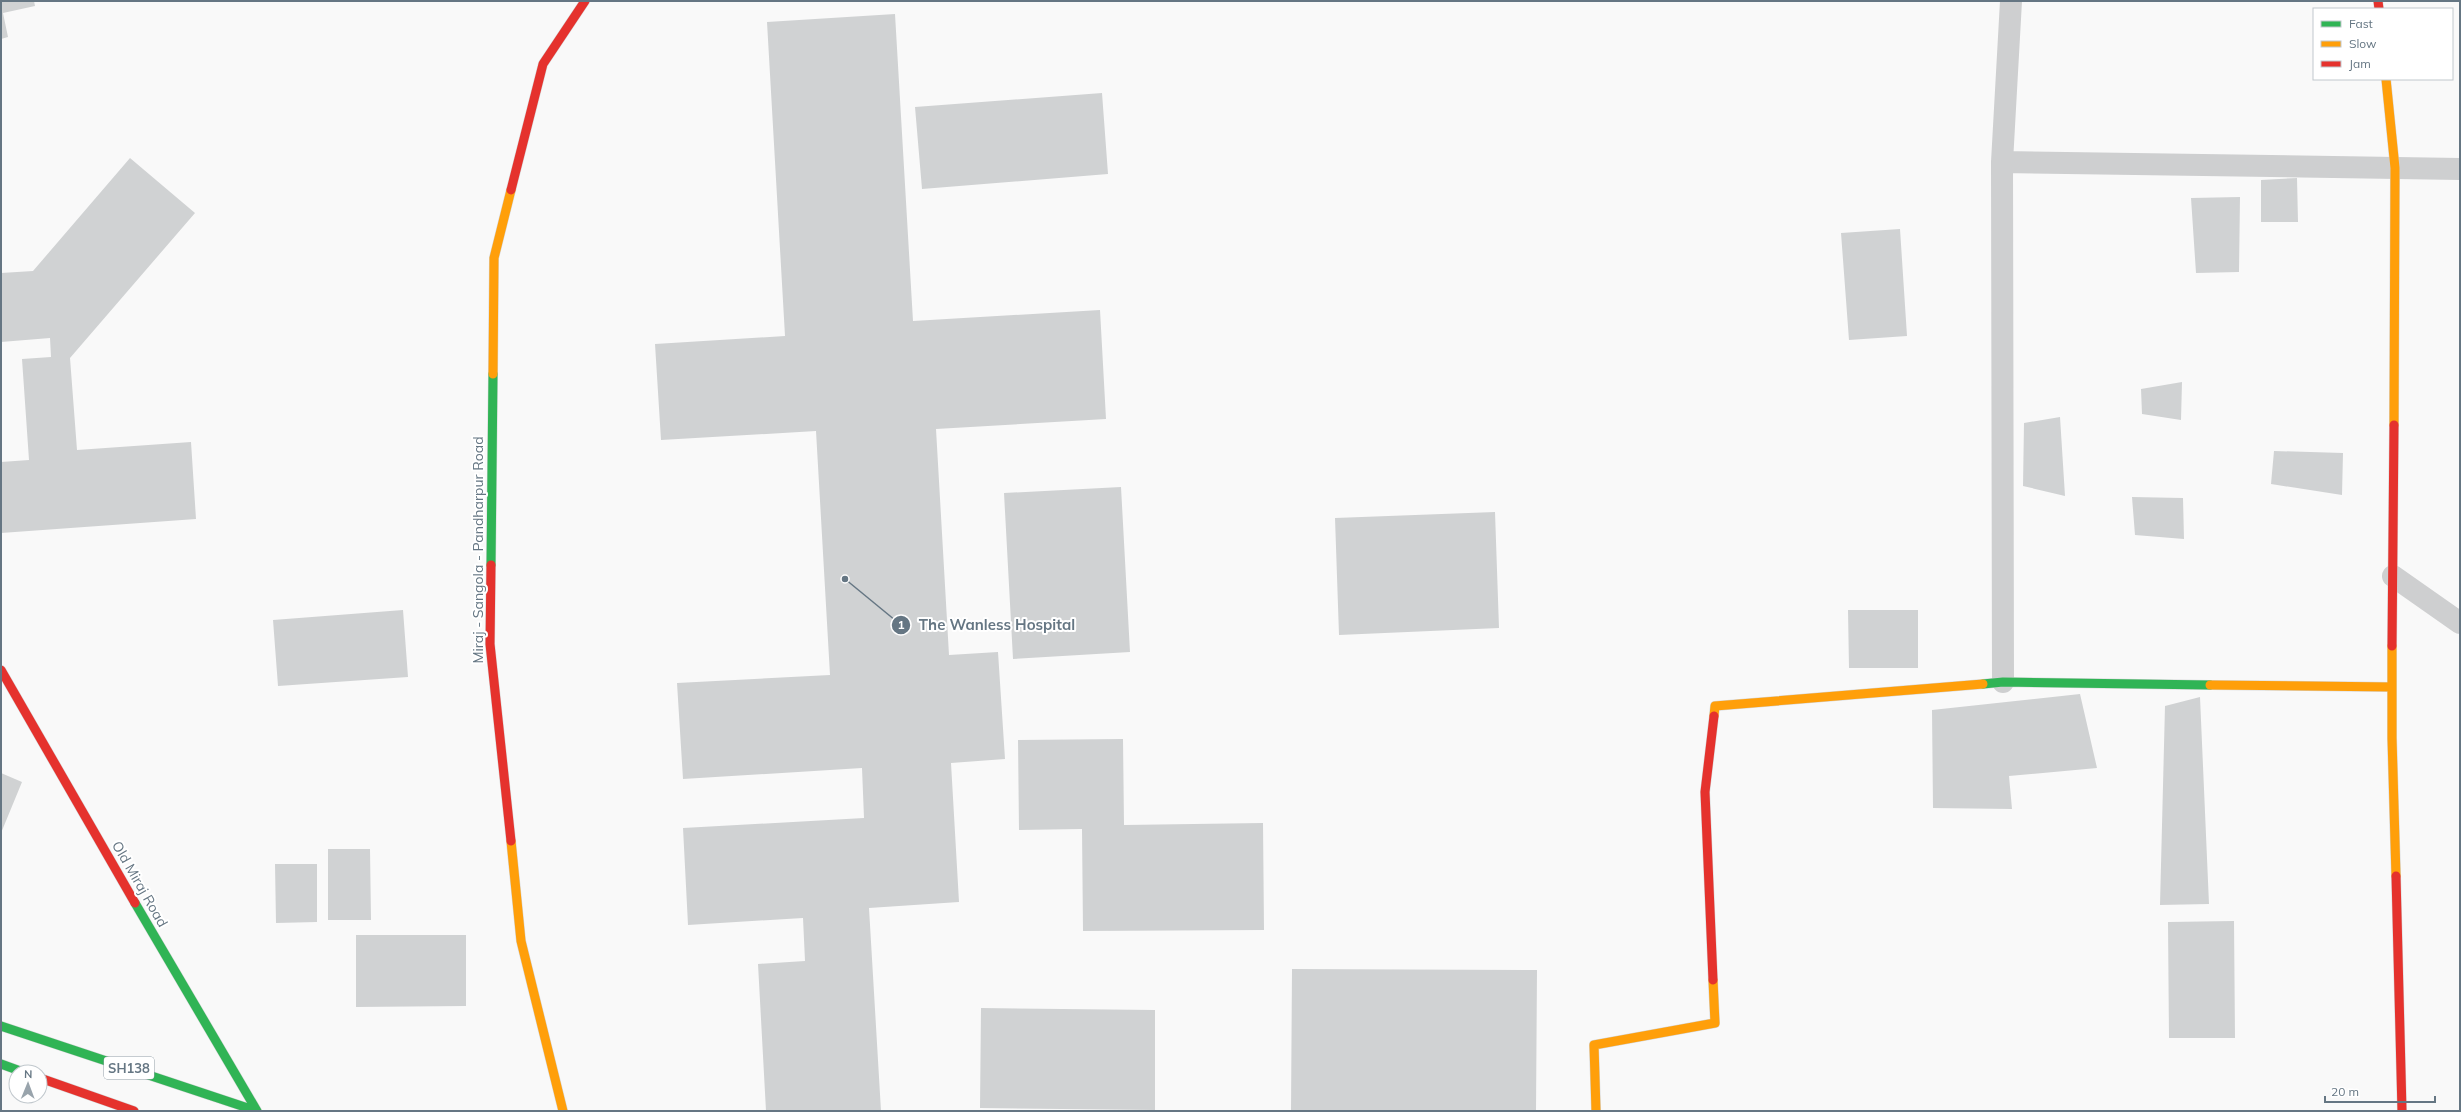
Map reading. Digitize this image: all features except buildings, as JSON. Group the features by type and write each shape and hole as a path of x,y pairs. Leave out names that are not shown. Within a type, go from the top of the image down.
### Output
{"main road":[{"name":"Miraj - Sangola - Pandharpur Road","path":"563,1111 521,940 490,644 494,258 543,64 585,1"},
{"path":"2386,80 2396,168 2392,687 2402,1111"},
{"name":"Old Miraj Road","path":"1,670 32,726 257,1111"},
{"path":"1596,1111 1594,1045 1715,1023 1705,792 1715,706 2003,682 2392,687"},
{"name":"SH138","path":"1,1026 257,1111"},
{"path":"48,1081 134,1111"}],"street":[{"path":"2003,682 2002,162 2011,1"},
{"path":"2002,162 2460,169"},
{"path":"2393,576 2460,623"}],"traffic: fast":[{"path":"491,565 493,374"},
{"path":"1983,684 2003,682 2210,685"},
{"path":"135,903 257,1111"},
{"path":"1,1026 257,1111"},
{"path":"1,1064 8,1067"}],"traffic: slow":[{"path":"2386,80 2395,168 2394,425"},
{"path":"493,374 494,258 511,190"},
{"path":"2392,646 2392,738 2396,876"},
{"path":"1714,716 1715,706 1983,684"},
{"path":"2210,685 2392,687"},
{"path":"511,841 521,941 563,1111"},
{"path":"1596,1111 1594,1045 1715,1023 1713,980"}],"traffic: jam":[{"path":"511,190 543,64 585,1"},
{"path":"2378,1 2379,8"},
{"path":"2392,646 2394,425"},
{"path":"491,565 490,644 511,841"},
{"path":"1,670 135,903"},
{"path":"1713,980 1705,792 1714,716"},
{"path":"2396,876 2402,1111"},
{"path":"48,1081 134,1111"}],"place":[{"name":"The Wanless Hospital","path":"845,579"}]}
